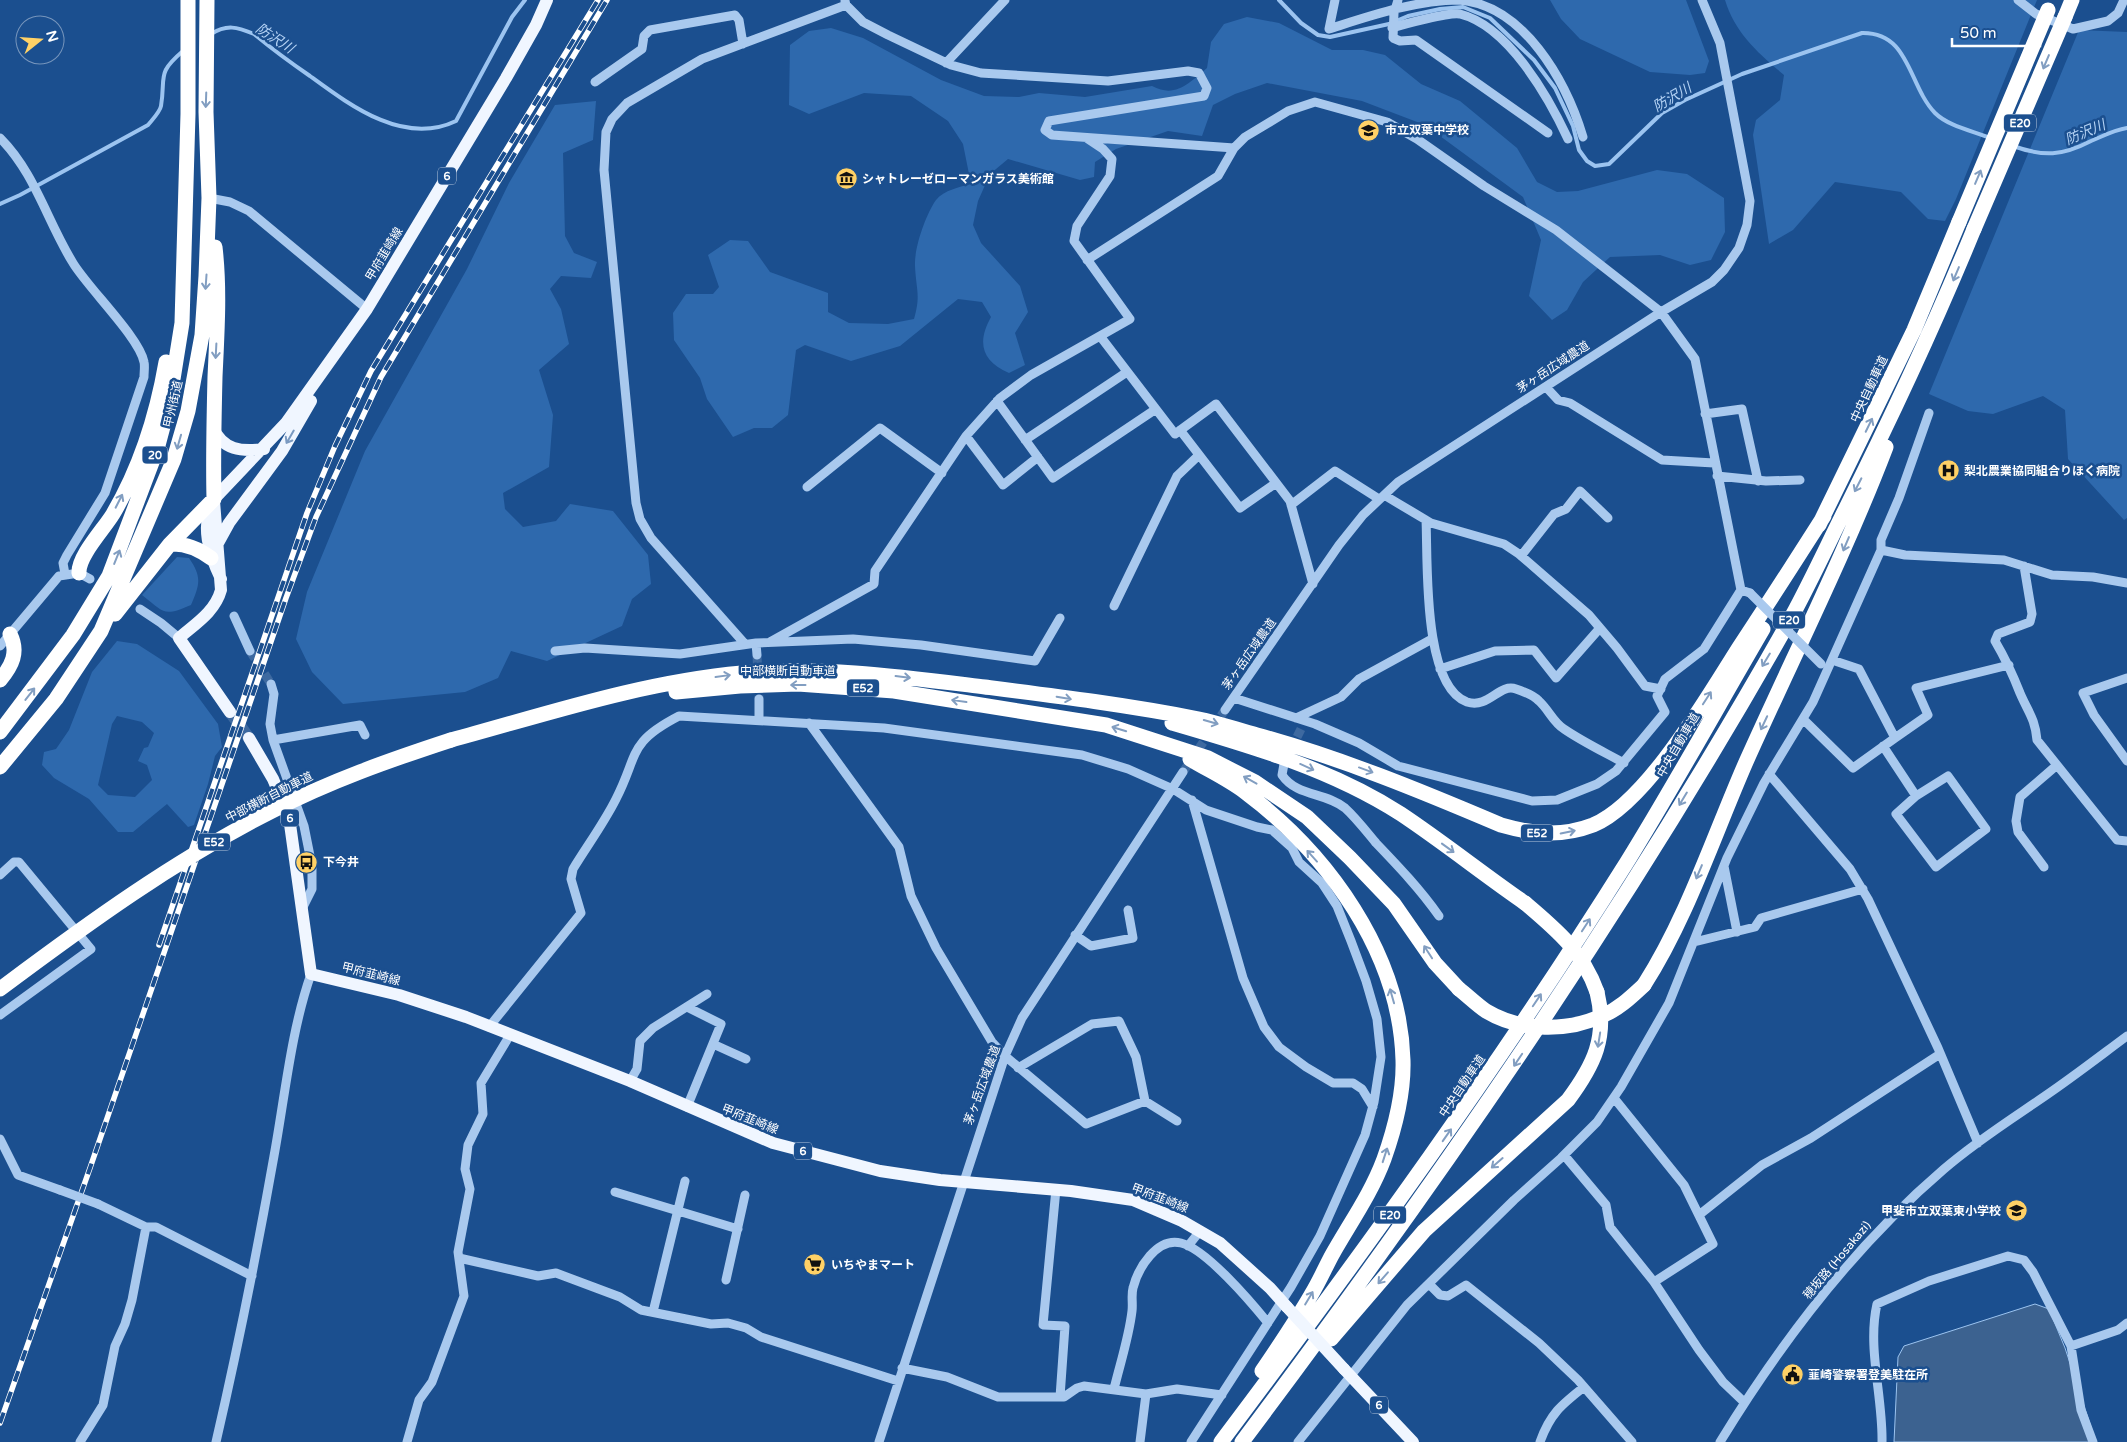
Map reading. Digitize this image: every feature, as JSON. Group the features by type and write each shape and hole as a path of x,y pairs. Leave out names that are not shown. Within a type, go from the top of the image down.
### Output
{"highway":[{"name":"甲州街道","path":"0,732 73,635 109,576 157,449 169,404 182,323 187,138 188,0"},
{"name":"甲州街道","path":"0,767 56,700 101,631 174,459 188,411 202,335 209,198 206,112 207,0"},
{"name":"E20","path":"1242,1442 1337,1316 1469,1131 1554,1006 1642,868 1793,614 1930,336 2072,0"},
{"name":"中央自動車道","path":"1221,1442 1397,1205 1547,984 1627,861 1777,605 1824,516 1914,330 2050,5"},
{"path":"78,575 80,564 86,552 113,512 129,482 145,441 157,402 172,325 180,174 187,138"},
{"path":"101,631 170,544 214,499 213,428 218,276 209,198"},
{"name":"E52","path":"1166,744 1208,758 1255,782 1307,817 1394,904 1435,963 1459,989 1487,1011 1531,1027 1558,1028 1605,1015 1624,1003 1644,985 1669,941 1746,762 1831,579 1881,462 1930,336"},
{"name":"E52","path":"1111,706 1201,720 1293,745 1362,768 1501,826 1524,832 1551,834 1569,832 1594,824 1621,807 1643,786 1701,707 1824,516"},
{"path":"170,544 178,544 200,550 211,558"},
{"path":"0,680 9,669 14,656 15,644 5,640"},
{"name":"中部横断自動車道","path":"0,989 150,882 272,810 341,778 451,740 602,697 661,684 795,669 893,675 1048,695 1111,706"},
{"name":"中部横断自動車道","path":"556,711 662,693 740,686 798,684 849,687 1044,714 1106,725 1166,744"},
{"path":"1111,706 1240,742 1296,762 1354,788 1400,814 1549,923 1580,956 1590,973 1600,1007 1598,1050 1583,1080 1568,1100 1475,1182 1424,1231 1242,1442"},
{"path":"1166,744 1244,792 1287,828 1324,870 1358,915 1385,969 1399,1020 1403,1061 1400,1104 1384,1159 1366,1201 1332,1255 1312,1295 1217,1442"}],"main road":[{"name":"甲府韮崎線","path":"222,579 211,558 206,524 207,511 214,499 286,424 367,309 506,78 547,0"},
{"path":"218,543 226,528 282,451 340,349"},
{"path":"213,428 217,437 225,445 237,450 264,449"},
{"path":"214,499 222,579 218,601 205,617 179,638 230,712"},
{"name":"6","path":"249,738 273,780 289,817 311,974"},
{"name":"甲府韮崎線","path":"311,974 399,995 489,1027 630,1081 736,1129 781,1146 880,1171 1133,1200 1182,1220 1220,1243 1284,1304 1412,1442"}],"street":[{"path":"946,63 1005,0"},
{"path":"1335,0 1329,28 1396,7 1435,1 1458,0 1478,3 1497,13 1522,30 1541,52 1560,80 1574,107 1583,137"},
{"name":"茅ヶ岳広域農道","path":"1225,710 1357,523 1382,497 1413,471 1661,312 1712,282 1724,270 1739,248 1747,225 1750,201 1720,43 1702,0"},
{"path":"2018,0 2036,14 2072,29 2108,21 2118,12 2124,0"},
{"path":"745,644 651,538 640,519 636,503 604,170 606,132 612,119 627,103 702,59 845,3 863,22 946,63 981,73 1108,81 1188,71 1199,73 1205,80 1208,88 1204,96 1196,99 1049,121 1045,130 1052,135 1234,148"},
{"path":"1396,7 1392,38 1400,41 1416,40 1548,134"},
{"path":"1392,27 1458,14 1488,26 1522,62 1559,119 1568,139"},
{"path":"595,82 642,49 644,36 650,30 735,15 739,20 743,44"},
{"path":"1087,260 1218,176 1234,148 1245,137 1288,111 1315,102 1386,122 1417,139 1484,186 1556,230 1661,312 1695,359 1717,476 1745,591 1824,667"},
{"path":"0,138 14,152 32,180 73,263 135,343 144,361 144,377 105,492 63,563 78,575"},
{"path":"770,642 874,584 875,571 966,436 997,401 1031,375 1130,319 1074,241 1077,226 1110,176 1112,159 1103,149 1087,138"},
{"path":"209,198 230,202 249,211 367,309"},
{"path":"1100,336 1175,434 1216,404 1291,505 1313,584"},
{"path":"1025,440 1127,372"},
{"path":"1546,387 1558,400 1570,403 1662,460 1714,462"},
{"path":"997,401 1053,478 1156,409"},
{"path":"1705,414 1742,410 1758,481"},
{"path":"1298,1442 1348,1373 1406,1306 1430,1285 1514,1200 1564,1156 1597,1122 1614,1098 1669,1003 1724,866 1769,774 1803,719 1824,667 1832,660 1880,550 1881,540 1929,413"},
{"path":"807,487 880,428 942,473"},
{"path":"1180,430 1240,508 1276,483"},
{"path":"966,436 1003,485 1038,458"},
{"path":"1114,606 1140,548 1177,476 1199,456"},
{"path":"1291,505 1335,471 1426,520 1504,544 1521,556 1589,615 1618,648 1645,686 1661,688"},
{"path":"1717,476 1758,481 1800,480"},
{"path":"1521,556 1554,514 1566,509 1580,491 1608,518"},
{"path":"1426,520 1432,639 1440,669 1455,693 1464,701 1482,703 1503,690 1514,688 1539,701 1553,721 1564,729 1624,762"},
{"path":"1880,550 1905,555 2004,560 2052,575 2093,577 2127,583"},
{"path":"2024,566 2032,614 2030,622 1998,634 1995,640 2009,665 2036,724 2037,740 2118,840 2127,841"},
{"path":"5,640 59,576 78,575"},
{"path":"1234,698 1359,743 1398,766 1532,801 1557,800 1597,784 1624,762 1665,712 1657,696 1665,679 1704,649 1745,591"},
{"path":"140,609 179,638"},
{"path":"234,616 250,651"},
{"path":"555,651 585,648 680,654 756,643 853,639 921,645 1035,661 1060,618"},
{"path":"1440,669 1495,650 1534,650 1556,678 1600,628"},
{"path":"1300,722 1341,697 1359,679 1432,639"},
{"path":"756,643 757,655"},
{"path":"1832,660 1859,669 1895,738"},
{"path":"1803,719 1853,768 1928,715 1916,688 2009,665"},
{"path":"2127,678 2083,693 2094,715 2127,761"},
{"path":"271,684 274,694 270,724 273,740 304,826 312,866 312,889 303,907"},
{"path":"759,699 759,720"},
{"path":"489,1027 581,914 571,880 573,869 616,799 637,747 655,728 678,716 884,728 1082,755 1128,769 1173,789 1206,810 1257,828 1272,830 1292,848 1299,862 1322,883 1337,906 1366,981 1377,1019 1380,1057 1373,1107 1365,1135 1320,1236 1284,1304 1268,1323 1191,1442"},
{"path":"809,723 899,847 911,896 936,948 992,1042 1004,1056 1086,1124 1145,1100"},
{"path":"273,740 360,725 365,735"},
{"path":"1883,746 1916,796"},
{"path":"1284,764 1282,775 1288,784 1306,793 1328,797 1345,808 1423,894 1439,916"},
{"path":"2044,867 2018,832 2016,822 2020,796 2057,765"},
{"name":"茅ヶ岳広域農道","path":"879,1442 965,1182 977,1138 1004,1056 1022,1018 1183,772"},
{"path":"1769,774 1850,869 1863,890 1905,975 1978,1142"},
{"path":"1948,776 1986,829 1936,867 1896,814 1916,796 1948,776"},
{"path":"1192,800 1243,978 1264,1027 1279,1047 1306,1067 1333,1083 1353,1083 1362,1089 1373,1107"},
{"path":"0,874 14,862 19,862 91,949 0,1015"},
{"path":"1724,866 1737,932"},
{"path":"1694,942 1755,928 1761,918 1863,890"},
{"path":"1075,935 1091,946 1134,938 1128,910"},
{"path":"216,1442 252,1276 305,991 311,974"},
{"path":"630,1081 637,1069 640,1041 653,1028 707,994"},
{"path":"687,1007 721,1024 687,1107"},
{"path":"1018,1068 1092,1024 1119,1021 1136,1057 1145,1100 1177,1121"},
{"path":"407,1442 420,1400 432,1382 464,1296 458,1252 470,1189 465,1169 468,1145 483,1114 481,1083 510,1035"},
{"name":"穂坂路 (Hosakazi)","path":"1720,1442 1744,1402 1834,1280 1872,1236 1944,1169 1978,1142 2127,1036"},
{"path":"713,1044 746,1058"},
{"path":"1699,1215 1762,1165 1811,1138 1940,1054"},
{"path":"1614,1098 1684,1185 1713,1244 1654,1282"},
{"path":"0,1139 18,1174 98,1204 146,1227 156,1227 252,1276"},
{"path":"1564,1156 1606,1205 1610,1227 1654,1282 1723,1382 1744,1402"},
{"path":"653,1312 685,1181"},
{"path":"1056,1190 1043,1325 1065,1326 1060,1397"},
{"path":"615,1192 738,1229"},
{"path":"726,1280 745,1195"},
{"path":"80,1442 103,1405 115,1346 125,1324 132,1300 146,1227"},
{"path":"1188,1246 1200,1231"},
{"path":"1114,1389 1132,1311 1132,1289 1140,1271 1159,1246 1171,1242 1182,1243 1188,1246 1202,1256 1245,1295 1268,1323"},
{"path":"1882,1442 1874,1319 1877,1304 1929,1281 2008,1256 2024,1260 2033,1272 2070,1346 2081,1410 2093,1442"},
{"path":"459,1258 538,1276 556,1274 620,1297 641,1310 711,1324 728,1323 746,1328 761,1337 898,1381"},
{"path":"1430,1285 1440,1295 1448,1296 1466,1285 1539,1343 1584,1387 1632,1442"},
{"path":"2070,1346 2118,1330 2127,1323"},
{"path":"902,1368 947,1377 998,1397 1060,1397 1084,1386 1146,1394 1177,1389 1222,1395"},
{"path":"1540,1442 1548,1421 1584,1387"},
{"path":"1140,1442 1146,1394"}],"shaded area":[{"path":"1550,0 1686,0 1709,61 1705,73 1690,75 1650,72 1580,39 1561,19"},
{"path":"1725,0 2037,0 1956,199 1945,221 1928,219 1901,192 1835,182 1793,230 1769,244 1753,135 1756,120 1780,100 1784,75 1765,59 1741,32 1729,12"},
{"path":"1247,17 1279,23 1332,50 1363,50 1385,55 1421,84 1460,101 1517,148 1537,182 1557,192 1578,191 1657,170 1687,174 1724,198 1725,232 1711,260 1690,265 1660,255 1610,257 1583,282 1567,310 1552,320 1529,296 1541,240 1523,197 1425,125 1362,101 1267,83 1235,94 1213,105 1202,136 1168,131 1116,149 1095,162 1094,177 1080,180 1008,159 990,174 978,201 973,225 981,243 1020,286 1028,312 1015,333 1025,365 1009,373 992,363 987,357 983,343 991,317 982,302 958,299 900,346 851,361 805,345 796,350 788,415 772,428 754,428 733,437 707,399 700,378 674,340 673,313 686,294 713,294 719,287 708,255 730,240 748,241 770,272 828,293 828,312 849,323 888,324 914,319 918,298 915,259 925,222 932,206 939,197 952,189 971,184 963,144 948,121 911,96 864,93 809,114 789,105 790,45 809,31 831,28 863,38 941,80 984,96 1019,97 1039,93 1085,97 1152,86 1168,91 1182,87 1207,68 1211,42 1224,24"},
{"path":"2079,30 2127,32 2127,518 2124,520 2068,459 2065,410 2043,396 1993,414 1968,411 1929,394"},
{"path":"596,101 593,140 563,153 565,236 574,253 597,262 591,278 561,276 550,289 561,309 569,344 539,370 553,415 549,467 503,493 505,509 523,527 556,521 570,504 613,511 648,555 651,584 632,599 622,626 547,661 511,651 498,678 465,692 343,704 312,672 296,639 307,592 365,451 467,269 509,183 555,105"},
{"path":"177,557 189,558 198,576 198,586 191,605 169,612 155,606 142,595"},
{"path":"117,641 137,644 179,671 218,724 222,747 215,756 194,825 188,827 167,804 133,832 118,832 89,799 54,778 42,765 44,752 56,749 69,730 92,672","holes":["117,716 142,722 154,733 148,747 144,748 138,761 147,765 152,780 135,797 108,795 98,785 112,724"]},
{"path":"2035,1304 2049,1309 2065,1348 2096,1442 1894,1442 1898,1357 1904,1346"}],"waterway":[{"name":"防沢川","path":"211,34 227,28 254,34 296,66 361,110 398,126 417,129 436,127 456,121 512,17 525,0"},
{"name":"防沢川","path":"1279,0 1301,23 1318,35 1330,37 1389,24 1408,16 1440,9 1463,7 1490,18 1534,60 1555,88 1573,126 1579,150 1587,161 1595,166 1609,164 1662,113 1685,100 1742,74 1862,33 1878,35 1890,41 1899,50 1926,101 1940,118 1990,138"},
{"name":"防沢川","path":"0,204 148,125 160,108 165,71 183,51"},
{"name":"防沢川","path":"2013,146 2034,152 2062,152 2127,128"}],"tunnel":[{"path":"250,651 271,684"},
{"path":"757,655 759,699"},
{"path":"1183,772 1225,710"},
{"path":"230,712 249,738"},
{"path":"1291,749 1301,729"}],"railway":[{"path":"159,945 307,513 335,446 371,371 598,0"},
{"path":"0,1423 90,1168 286,598 316,517 381,377 607,0"}],"place":[{"name":"市立双葉中学校","path":"1369,130"},
{"name":"シャトレーゼローマンガラス美術館","path":"846,179"},
{"name":"梨北農業協同組合りほく病院","path":"1948,471"},
{"name":"下今井","path":"307,862"},
{"name":"甲斐市立双葉東小学校","path":"2017,1211"},
{"name":"いちやまマート","path":"815,1265"},
{"name":"韮崎警察署登美駐在所","path":"1792,1375"}]}
